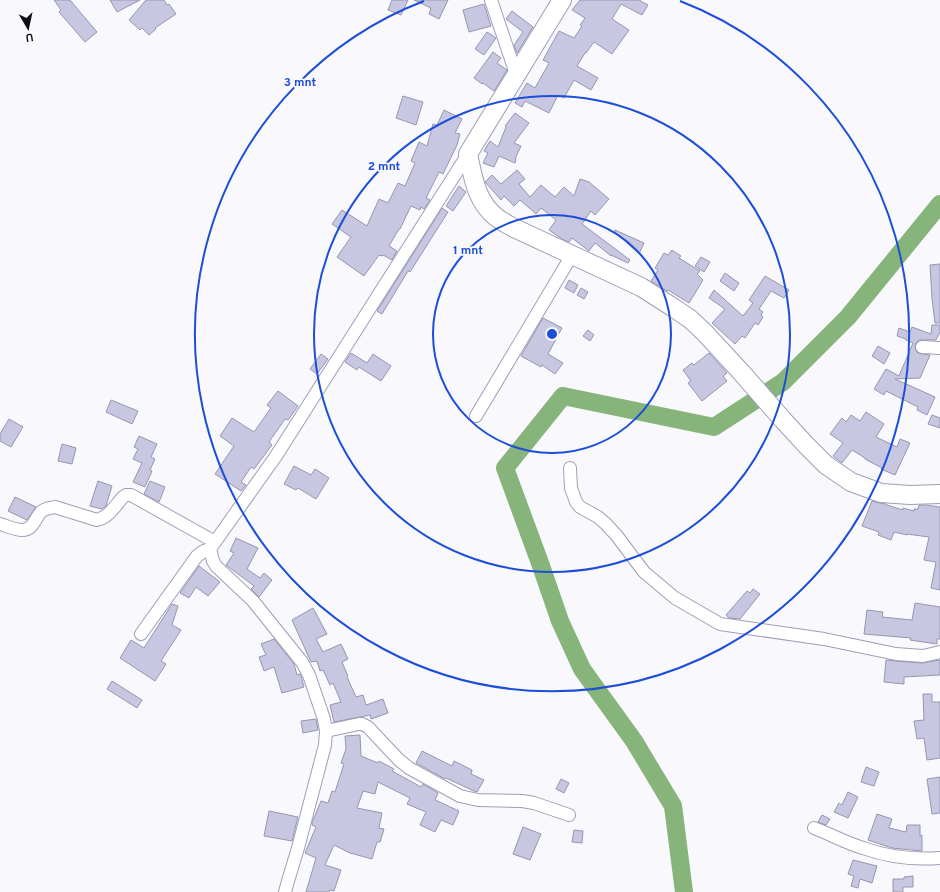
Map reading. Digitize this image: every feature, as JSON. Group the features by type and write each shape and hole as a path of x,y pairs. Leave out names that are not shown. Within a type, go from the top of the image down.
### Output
{"highway":[{"path":"562,0 468,154 477,192 485,205 496,217 512,227 641,287 690,319 741,372 806,445 826,465 850,482 881,492 910,495 940,494"}],"street":[{"path":"491,0 516,74"},
{"path":"141,634 197,556 213,545 276,456 468,154"},
{"path":"476,416 572,255"},
{"path":"922,347 940,348"},
{"path":"570,468 571,488 576,502 580,507 598,517 606,524 644,572 675,598 720,624 824,639 896,654 923,656 940,652"},
{"path":"0,524 22,530 29,528 34,524 42,511 55,507 96,520 103,518 108,514 123,497 126,495 131,495 213,545"},
{"path":"213,545 213,561 216,566 253,601 302,662 309,675 324,719 326,731 325,745 285,892"},
{"path":"326,731 362,724 368,727 399,760 409,768 460,796 478,800 522,801 534,803 569,815"},
{"path":"814,828 862,848 886,855 911,859 940,858"}],"building":[{"path":"54,0 70,0 97,32 85,42 59,12 61,10"},
{"path":"110,0 140,0 117,12"},
{"path":"146,0 164,0 176,14 155,28 156,29 149,35 142,28 140,30 129,20"},
{"path":"392,0 408,0 401,15 388,10"},
{"path":"414,0 448,0 439,19 429,14 431,8"},
{"path":"580,0 639,0 648,5 642,15 621,4 612,19 629,30 612,54 594,42 585,53 577,66 598,78 591,90 574,80 564,98 558,95 549,113 525,101 522,107 515,103 527,83 535,88 549,63 543,60 559,31 574,38 582,26 580,25 585,18 572,10"},
{"path":"484,4 491,26 469,32 463,10"},
{"path":"512,11 533,27 517,53 514,45 523,32 506,19"},
{"path":"487,32 496,38 484,55 475,49"},
{"path":"493,52 501,58 497,63 507,70 494,91 474,78"},
{"path":"403,96 423,102 416,125 396,118"},
{"path":"444,110 462,119 455,133 460,134 457,145 443,174 439,172 426,198 430,200 424,209 421,207 420,210 411,206 400,229 389,246 397,251 392,260 383,255 379,255 364,276 337,257 351,237 332,224 342,210 367,226 379,199 388,203 398,183 405,186 415,163 411,161 419,142 427,146 433,124 437,125"},
{"path":"515,113 529,123 514,143 521,146 515,159 515,163 499,156 494,167 483,163 488,153 484,151 490,141 498,147 506,127 505,126"},
{"path":"517,170 525,179 519,184 530,197 541,185 555,197 564,187 574,196 580,179 589,182 609,199 595,215 591,211 582,224 630,260 628,263 611,256 595,243 589,251 572,238 569,242 562,239 549,230 556,220 541,208 536,214 520,200 514,206 504,196 501,200 485,182 492,175 501,184"},
{"path":"459,186 466,192 453,211 446,206"},
{"path":"442,208 448,212 410,272 408,271 382,314 377,311"},
{"path":"615,230 644,243 639,254 614,231"},
{"path":"672,250 681,256 679,258 700,271 697,274 703,280 689,303 651,281 658,270 655,268 664,253 668,255"},
{"path":"701,257 710,262 704,272 695,266"},
{"path":"940,264 940,323 935,323 930,265"},
{"path":"725,273 739,283 734,291 720,281"},
{"path":"765,276 789,290 784,298 771,291 759,309 763,312 761,315 763,317 758,325 755,323 745,338 742,336 735,344 712,323 725,309 709,298 714,290 743,316 753,303 749,300"},
{"path":"569,280 578,285 574,293 565,288"},
{"path":"581,288 588,292 584,299 577,295"},
{"path":"543,318 562,328 548,354 563,363 555,374 542,365 541,367 521,356"},
{"path":"932,325 940,325 940,332 936,340 919,340 915,346 918,353 930,355 920,378 895,379 935,397 927,415 917,410 918,407 886,391 884,395 874,389 886,369 899,376 913,343 897,336 899,328 910,332 912,327 931,334"},
{"path":"588,330 594,335 590,341 583,336"},
{"path":"878,346 890,353 884,364 872,356"},
{"path":"351,353 367,363 373,354 391,366 381,381 359,367 357,370 345,362"},
{"path":"709,353 727,373 723,376 727,381 702,401 688,383 691,381 683,370 692,363 694,365"},
{"path":"321,354 328,359 317,374 310,369"},
{"path":"278,391 298,406 288,420 285,419 269,442 272,445 254,469 251,467 241,482 246,485 241,491 215,474 234,446 220,436 232,418 254,432 271,408 267,405"},
{"path":"111,400 138,411 132,424 106,412"},
{"path":"866,412 884,424 876,437 897,447 900,439 910,443 895,475 881,469 882,468 852,450 842,463 833,456 843,443 830,434 842,418 846,422 851,415 860,421"},
{"path":"932,415 940,418 940,428 928,424"},
{"path":"9,419 23,427 11,447 0,441 0,434"},
{"path":"139,436 157,444 151,457 155,459 150,470 152,471 145,487 133,482 142,463 133,459 138,449 134,447"},
{"path":"62,444 76,448 72,464 58,461"},
{"path":"294,466 311,475 315,469 329,478 316,499 298,488 296,490 284,484"},
{"path":"98,481 112,486 106,506 102,509 90,506"},
{"path":"150,481 165,487 159,502 144,494"},
{"path":"15,497 36,507 27,520 8,511"},
{"path":"872,501 903,510 903,508 914,511 914,509 918,509 919,505 940,507 940,590 931,588 936,562 924,560 929,537 894,532 891,540 878,535 879,532 862,526"},
{"path":"236,538 258,548 247,569 260,578 264,573 272,580 259,597 251,589 254,586 226,565 234,553 230,551"},
{"path":"199,566 220,582 208,596 196,587 189,598 180,593"},
{"path":"753,589 760,594 740,619 729,618 726,615 747,591 750,593"},
{"path":"915,603 940,607 940,639 937,639 937,644 910,640 911,638 864,634 867,610 883,612 882,617 912,620"},
{"path":"172,604 178,606 172,625 181,630 161,661 166,664 155,681 120,658 131,640 144,648"},
{"path":"313,608 327,634 316,639 323,652 341,644 348,659 342,662 356,697 363,695 366,705 383,699 388,713 371,719 370,715 334,722 330,705 341,702 333,683 330,685 323,670 320,671 317,661 311,662 292,620"},
{"path":"274,639 294,664 297,675 300,674 301,676 304,687 282,693 274,667 264,671 259,657 266,655 261,644"},
{"path":"886,660 922,663 940,660 940,675 904,677 904,684 884,682"},
{"path":"112,681 142,700 137,708 107,689"},
{"path":"923,694 932,694 932,702 940,702 940,758 927,760 924,738 917,739 914,721 924,720"},
{"path":"316,719 318,730 303,733 301,721"},
{"path":"360,735 361,756 378,763 379,761 394,769 392,771 421,787 423,784 438,793 435,800 459,811 453,825 441,820 435,832 420,825 426,812 407,804 410,798 378,782 375,794 363,791 357,808 382,813 379,828 384,829 380,842 377,842 372,859 350,853 334,845 325,865 341,870 334,891 306,892 316,858 305,853 316,827 312,825 312,823 321,801 328,803 332,791 335,792 344,764 341,763 346,749 345,736"},
{"path":"422,751 452,766 454,761 472,770 471,774 484,780 477,792 446,778 445,779 416,763"},
{"path":"866,767 879,772 874,786 861,782"},
{"path":"940,777 940,813 932,814 927,779"},
{"path":"561,779 569,783 564,793 556,789"},
{"path":"848,792 858,797 848,818 834,812 839,803 842,805"},
{"path":"269,811 298,817 292,841 264,836"},
{"path":"877,814 892,819 889,828 906,832 907,825 920,825 920,836 922,835 922,851 892,848 868,840"},
{"path":"822,815 830,819 826,825 818,822"},
{"path":"523,827 541,834 530,860 513,854"},
{"path":"574,830 583,831 582,843 572,842"},
{"path":"853,860 877,866 872,883 860,879 858,888 851,886 854,876 848,874"},
{"path":"913,876 913,887 903,887 903,892 893,892 893,879 904,879 904,877"}],"waterway":[{"path":"684,892 673,806 634,741 582,669 560,621 505,468 563,396 714,427 783,382 848,317 940,204"}]}
